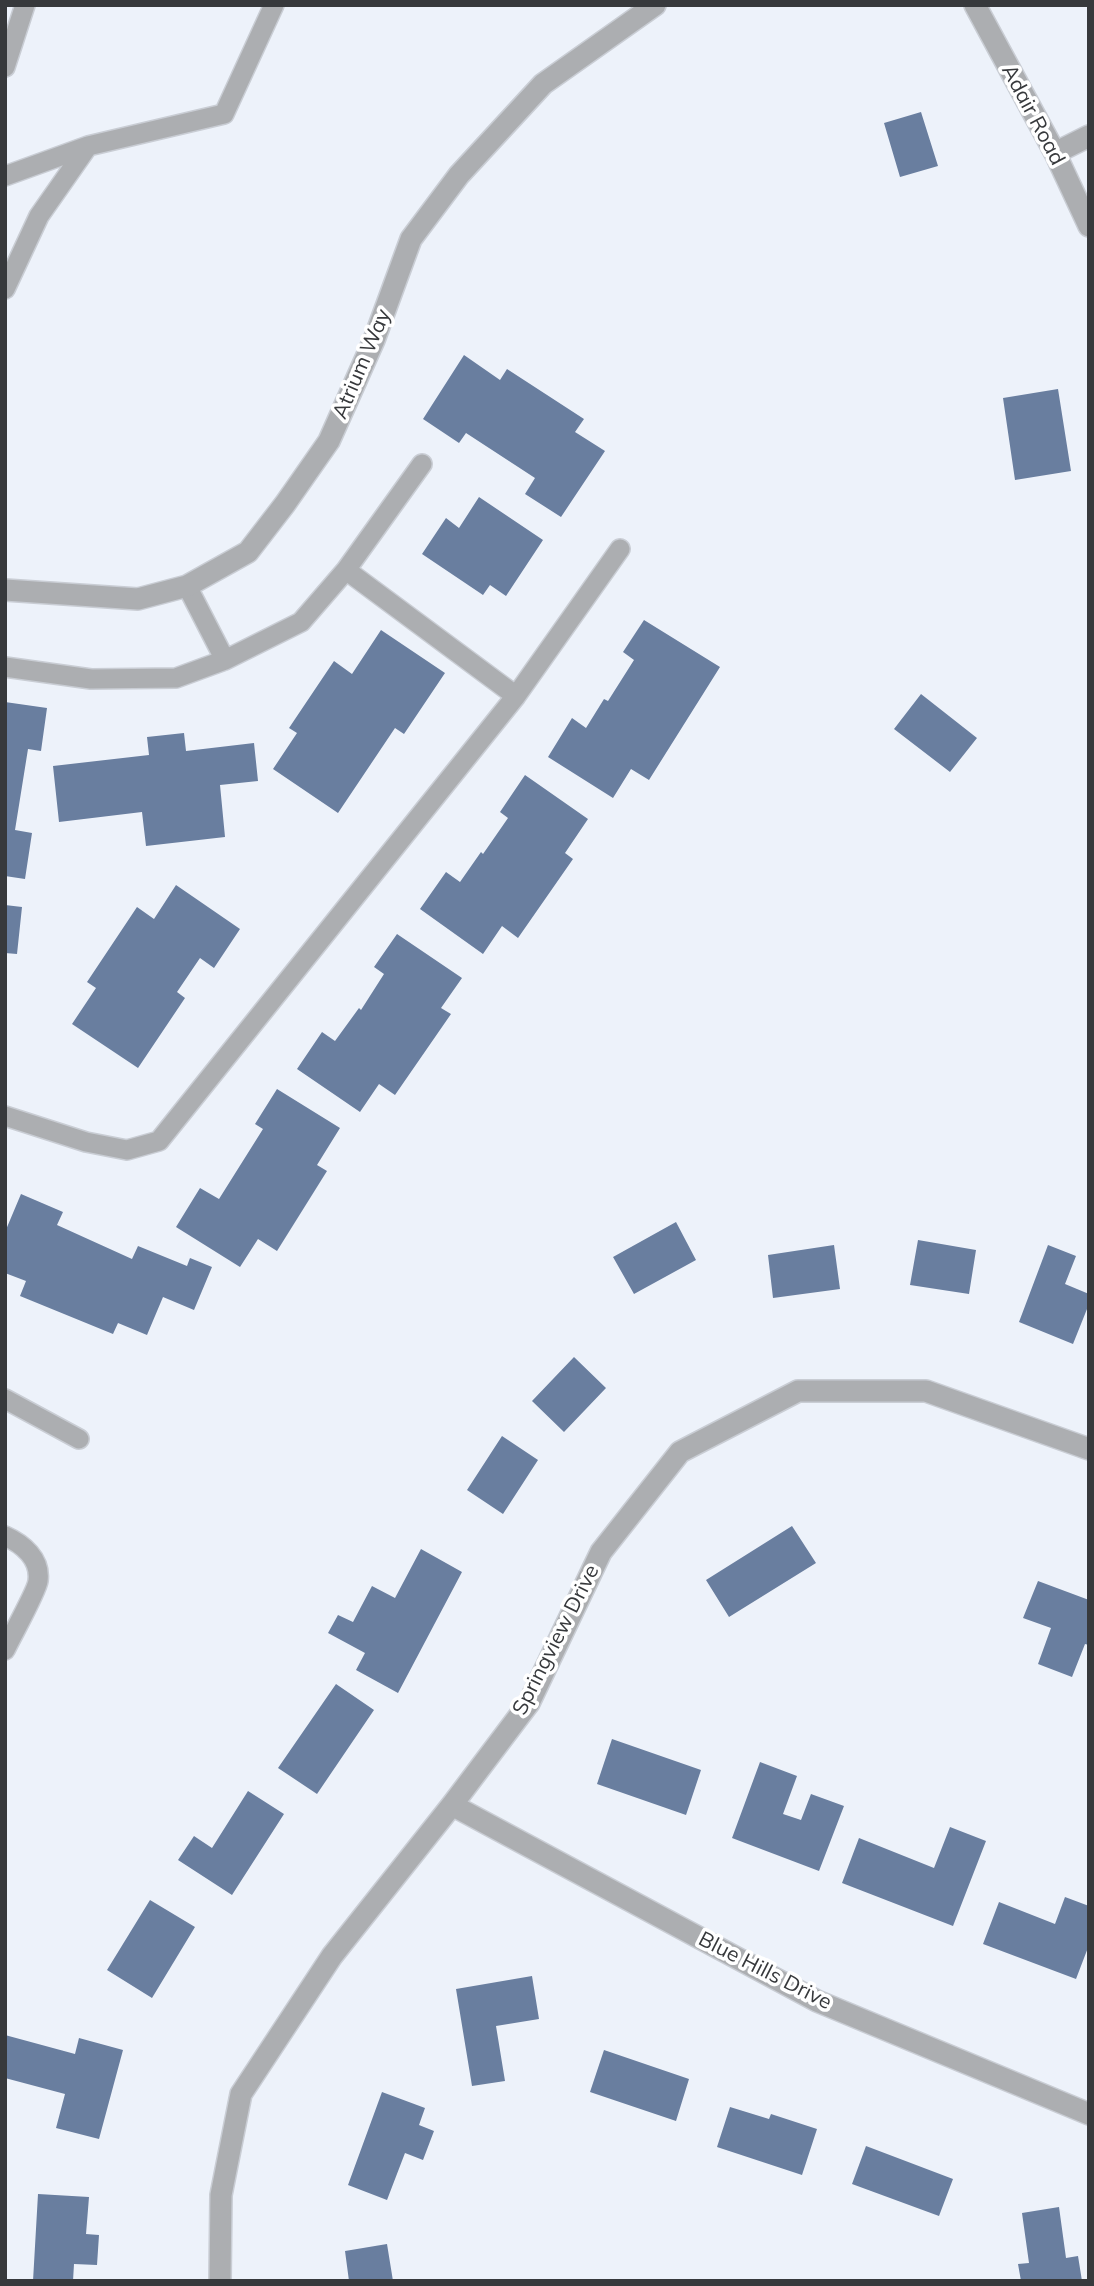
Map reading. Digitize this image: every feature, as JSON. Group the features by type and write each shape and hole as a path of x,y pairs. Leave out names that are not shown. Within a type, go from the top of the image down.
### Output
{"street":[{"name":"Atrium Way","path":"5,590 138,599 187,586 248,552 329,441 374,340 411,239 459,175 542,84 655,5"},
{"name":"Adair Road","path":"975,5 1055,153 1089,226"},
{"path":"1055,153 1089,136"},
{"name":"Springview Drive","path":"220,2281 221,2195 241,2094 332,1955 452,1805 529,1703 601,1552 680,1452 798,1391 926,1391 1089,1449"},
{"name":"Blue Hills Drive","path":"452,1805 817,2001 1089,2114"}],"lane":[{"path":"5,67 25,5"},
{"path":"5,176 88,146 224,114 274,5"},
{"path":"5,289 39,216 88,146"},
{"path":"5,667 91,679 176,678 225,660 301,622 346,570 422,464"},
{"path":"5,1116 86,1142 127,1150 159,1141 516,696 620,549"},
{"path":"346,570 516,696"},
{"path":"187,586 225,660"},
{"path":"5,1399 79,1439"},
{"path":"5,1536 15,1540 34,1557 38,1581 5,1650"}],"building":[{"path":"921,112 938,166 900,177 884,123"},
{"path":"464,355 500,380 507,369 584,419 575,432 605,451 561,517 525,494 535,478 466,433 459,443 423,419"},
{"path":"1058,389 1071,471 1015,480 1003,398"},
{"path":"479,497 543,540 506,596 490,585 483,595 422,554 446,518 459,528"},
{"path":"644,620 720,667 649,780 631,769 613,798 548,757 572,718 586,728 604,699 608,701 634,660 623,652"},
{"path":"381,630 445,673 404,734 395,728 338,813 273,769 297,733 289,728 334,661 352,674"},
{"path":"921,694 977,738 950,772 894,729"},
{"path":"5,702 47,708 41,751 28,749 15,830 32,833 25,879 5,876"},
{"path":"184,733 186,751 254,743 258,781 220,785 225,837 146,846 142,812 59,822 53,766 149,755 147,737"},
{"path":"525,775 588,819 565,853 573,859 518,938 502,926 483,954 420,909 446,872 460,882 481,852 483,854 508,818 500,812"},
{"path":"176,885 240,929 214,968 200,958 177,992 185,998 138,1068 72,1024 96,988 87,982 137,907 154,919"},
{"path":"5,905 22,907 17,954 5,953"},
{"path":"397,934 462,978 441,1008 451,1014 395,1095 379,1084 360,1112 297,1069 322,1032 335,1041 359,1008 361,1010 384,974 374,967"},
{"path":"277,1089 340,1128 317,1165 327,1171 277,1251 258,1239 240,1267 176,1227 200,1188 219,1199 263,1129 255,1124"},
{"path":"21,1194 63,1212 57,1225 132,1259 138,1246 187,1266 190,1258 212,1267 194,1310 163,1297 147,1335 118,1323 113,1334 20,1296 26,1281 5,1273 5,1232"},
{"path":"676,1222 696,1260 634,1294 613,1257"},
{"path":"918,1240 976,1250 969,1294 910,1285"},
{"path":"834,1245 840,1289 773,1298 768,1255"},
{"path":"1048,1245 1076,1256 1065,1284 1089,1294 1089,1304 1073,1344 1019,1322"},
{"path":"574,1357 606,1388 564,1432 532,1401"},
{"path":"502,1436 538,1460 503,1514 467,1490"},
{"path":"792,1526 816,1563 729,1617 706,1580"},
{"path":"421,1549 462,1572 398,1693 356,1670 365,1653 328,1633 338,1615 353,1622 372,1586 395,1598"},
{"path":"1038,1581 1089,1600 1089,1645 1085,1644 1072,1677 1038,1664 1051,1628 1023,1618"},
{"path":"336,1684 374,1710 317,1794 278,1768"},
{"path":"612,1739 701,1770 686,1815 597,1784"},
{"path":"760,1762 797,1776 783,1814 801,1820 811,1794 844,1806 819,1871 732,1838"},
{"path":"248,1791 284,1814 232,1895 178,1860 194,1836 212,1848"},
{"path":"950,1827 986,1841 953,1926 842,1883 859,1838 934,1868"},
{"path":"1065,1897 1089,1906 1089,1945 1076,1979 983,1944 999,1902 1055,1924"},
{"path":"150,1900 195,1927 152,1998 107,1970"},
{"path":"532,1976 539,2019 496,2026 505,2081 472,2086 456,1989"},
{"path":"5,2035 75,2054 79,2038 123,2050 99,2139 56,2128 65,2094 5,2078"},
{"path":"604,2050 689,2079 676,2121 590,2092"},
{"path":"382,2092 425,2108 419,2125 434,2131 423,2160 405,2153 387,2200 348,2185"},
{"path":"730,2107 769,2119 771,2114 817,2129 802,2175 717,2147"},
{"path":"866,2146 953,2179 939,2216 852,2184"},
{"path":"38,2194 89,2197 86,2234 99,2235 97,2265 74,2264 73,2281 33,2281"},
{"path":"1059,2207 1066,2258 1078,2256 1082,2281 1021,2281 1018,2264 1029,2263 1022,2213"},
{"path":"387,2244 393,2281 349,2281 345,2251"}]}
